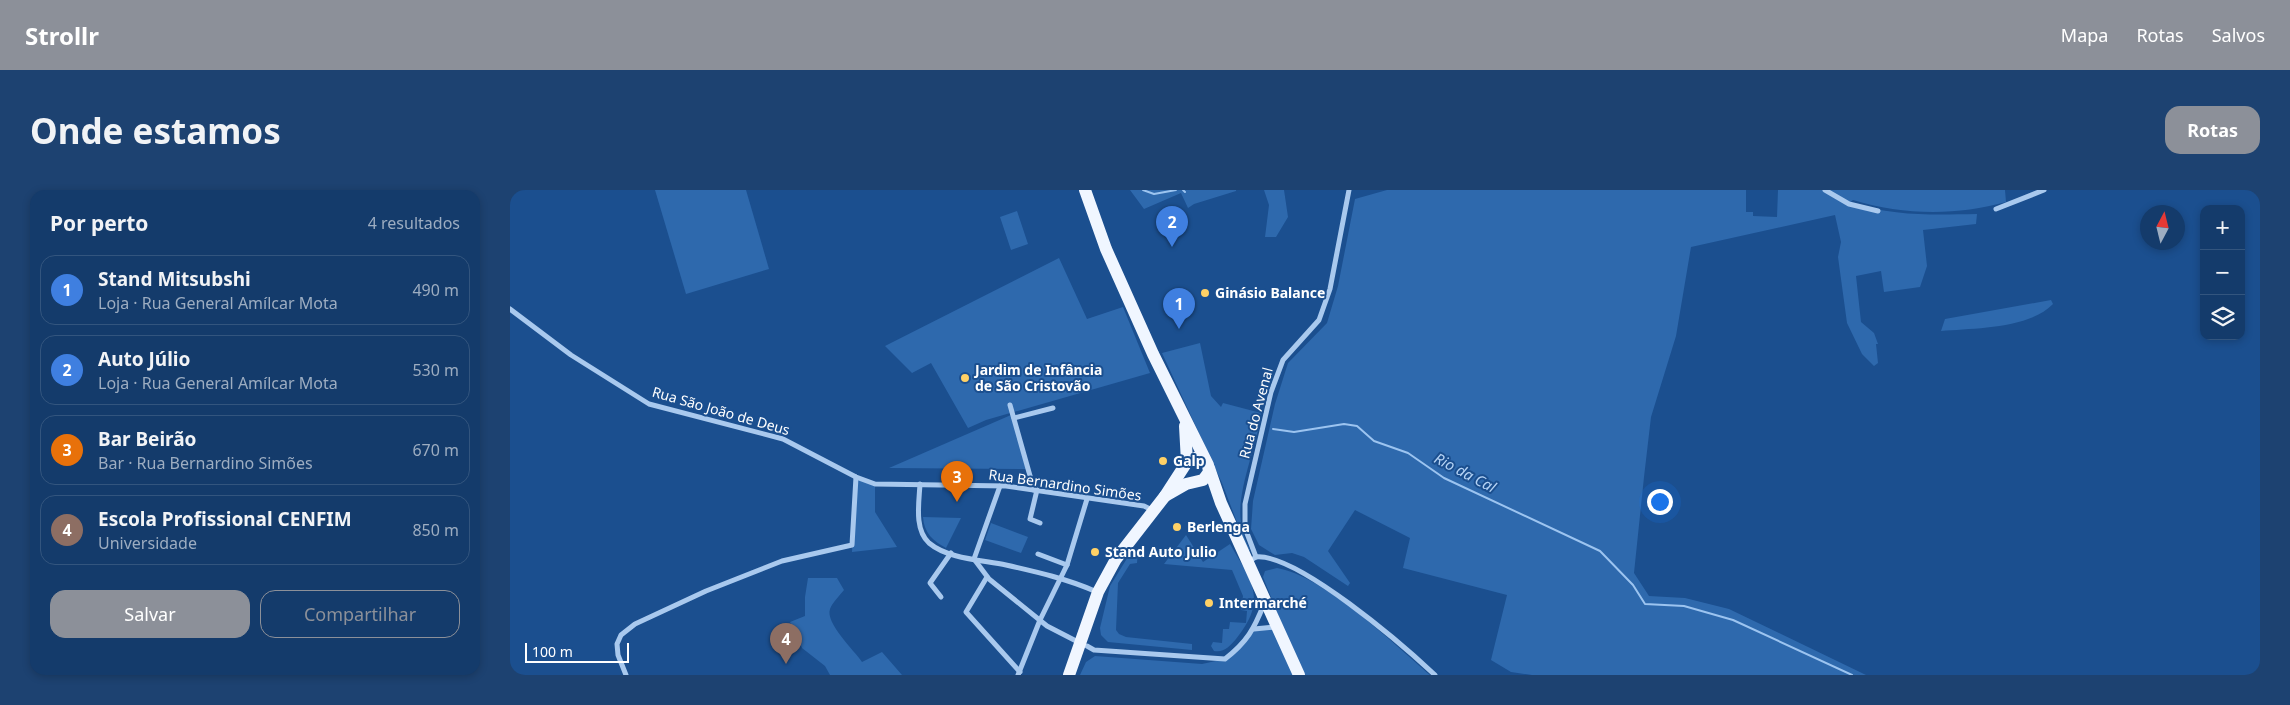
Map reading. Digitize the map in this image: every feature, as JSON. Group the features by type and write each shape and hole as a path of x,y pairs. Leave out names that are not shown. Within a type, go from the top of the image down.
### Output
{"main road":[{"path":"1084,190 1106,249 1185,421 1207,464 1222,502 1252,560 1299,675"},
{"path":"1185,421 1186,474 1222,502"},
{"path":"1070,675 1098,613 1100,589 1125,546 1165,496 1186,464 1194,458 1207,464"},
{"path":"1165,496 1206,478 1207,464"},
{"path":"1075,675 1084,644"}],"street":[{"name":"Rua do Avenal","path":"1252,560 1245,528 1245,504 1271,392 1283,360 1319,320 1330,289 1349,190"},
{"path":"1825,190 1849,204 1878,211"},
{"path":"1996,209 2044,190"},
{"name":"Rua São João de Deus","path":"510,309 571,355 649,404 783,439 856,477"},
{"path":"1010,405 1035,490 1030,519 1040,523"},
{"path":"1014,418 1053,408"},
{"path":"626,675 618,655 617,644 621,635 635,624 706,591 774,564 852,545 856,477"},
{"name":"Rua Bernardino Simões","path":"856,477 875,484 1000,486 1144,506 1152,510"},
{"path":"920,484 918,517 922,531 929,542 951,553 1061,578 1100,589"},
{"path":"974,559 1000,486"},
{"path":"987,577 966,612 1019,673 1040,620 1067,565 1087,499"},
{"path":"941,597 930,583 951,553"},
{"path":"1038,554 1067,565"},
{"path":"974,559 987,577 1047,626 1084,644 1092,644 1101,650 1204,659 1225,659 1240,647 1254,629 1266,598"},
{"path":"1252,560 1275,561 1320,583 1363,614 1435,675"},
{"path":"1254,629 1278,627"}],"shaded area":[{"path":"655,190 746,190 769,269 686,294"},
{"path":"1130,190 1236,191 1194,204 1188,208 1181,193 1144,209"},
{"path":"1264,190 1284,190 1288,217 1276,237 1265,237 1269,205"},
{"path":"1387,190 1746,190 1746,212 1753,212 1753,216 1777,217 1778,190 2005,190 2006,202 1968,210 1910,211 1891,209 1853,200 1849,203 1897,212 1977,214 1976,224 1923,230 1927,266 1920,287 1884,292 1881,271 1856,276 1861,322 1874,333 1878,344 1876,344 1878,363 1874,366 1862,354 1847,323 1838,257 1841,242 1835,215 1691,247 1676,336 1651,417 1634,573 1649,596 1685,598 1729,609 1866,675 1532,675 1511,672 1491,660 1507,595 1403,568 1410,538 1355,510 1328,551 1350,583 1348,586 1304,557 1292,553 1275,555 1259,545 1251,529 1253,501 1275,404 1288,363 1327,323 1338,286 1355,199"},
{"path":"1017,211 1028,244 1011,250 1000,217"},
{"path":"1059,258 1087,319 1123,307 1150,373 986,420 968,428 931,363 912,373 885,346"},
{"path":"2051,300 2053,304 2043,312 2016,323 1985,328 1941,331 1945,319"},
{"path":"1200,343 1211,396 1221,407 1223,403 1261,413 1241,501 1240,515 1244,537 1250,550 1248,551 1222,483 1162,353"},
{"path":"1011,415 1026,469 889,468"},
{"path":"856,477 875,484 875,512 897,547 852,552"},
{"path":"923,517 961,518 946,548 927,532"},
{"path":"991,523 1028,537 1021,553 985,540"},
{"path":"1186,535 1203,562 1230,544 1250,580 1254,602 1252,613 1246,625 1236,639 1221,651 1214,651 1211,646 1213,642 1222,643 1223,629 1229,629 1230,622 1246,623 1247,611 1241,610 1243,596 1232,570 1164,564"},
{"path":"1134,547 1138,550 1137,563 1130,564 1118,583 1116,630 1119,634 1126,637 1192,644 1192,650 1108,642 1101,635 1100,628 1110,586"},
{"path":"1277,568 1296,574 1336,597 1378,629 1430,675 1302,675 1263,577 1265,571"},
{"path":"808,578 837,578 844,590 830,609 830,615 836,629 862,662 882,652 902,675 830,675 825,666 802,648 790,622 805,616"},
{"path":"1254,629 1276,629 1295,675 1080,675 1086,662 1095,656 1202,664 1225,659"}],"waterway":[{"name":"Rio da Cal","path":"1143,190 1154,194 1176,190"},
{"name":"Rio da Cal","path":"1273,429 1294,432 1344,424 1357,426 1374,441 1408,453 1444,478 1600,551 1633,585 1645,604 1684,606 1733,620 1852,675"}],"place":[{"name":"Auto Júlio","path":"1172,247"},
{"name":"Ginásio Balance","path":"1205,293"},
{"name":"Stand Mitsubshi","path":"1179,329"},
{"name":"Jardim de Infância de São Cristovão","path":"965,378"},
{"name":"Galp","path":"1163,461"},
{"name":"Bar Beirão","path":"957,502"},
{"name":"Berlenga","path":"1177,527"},
{"name":"Stand Auto Julio","path":"1095,552"},
{"name":"Intermarché","path":"1209,603"},
{"name":"Escola Profissional CENFIM","path":"786,664"}]}
